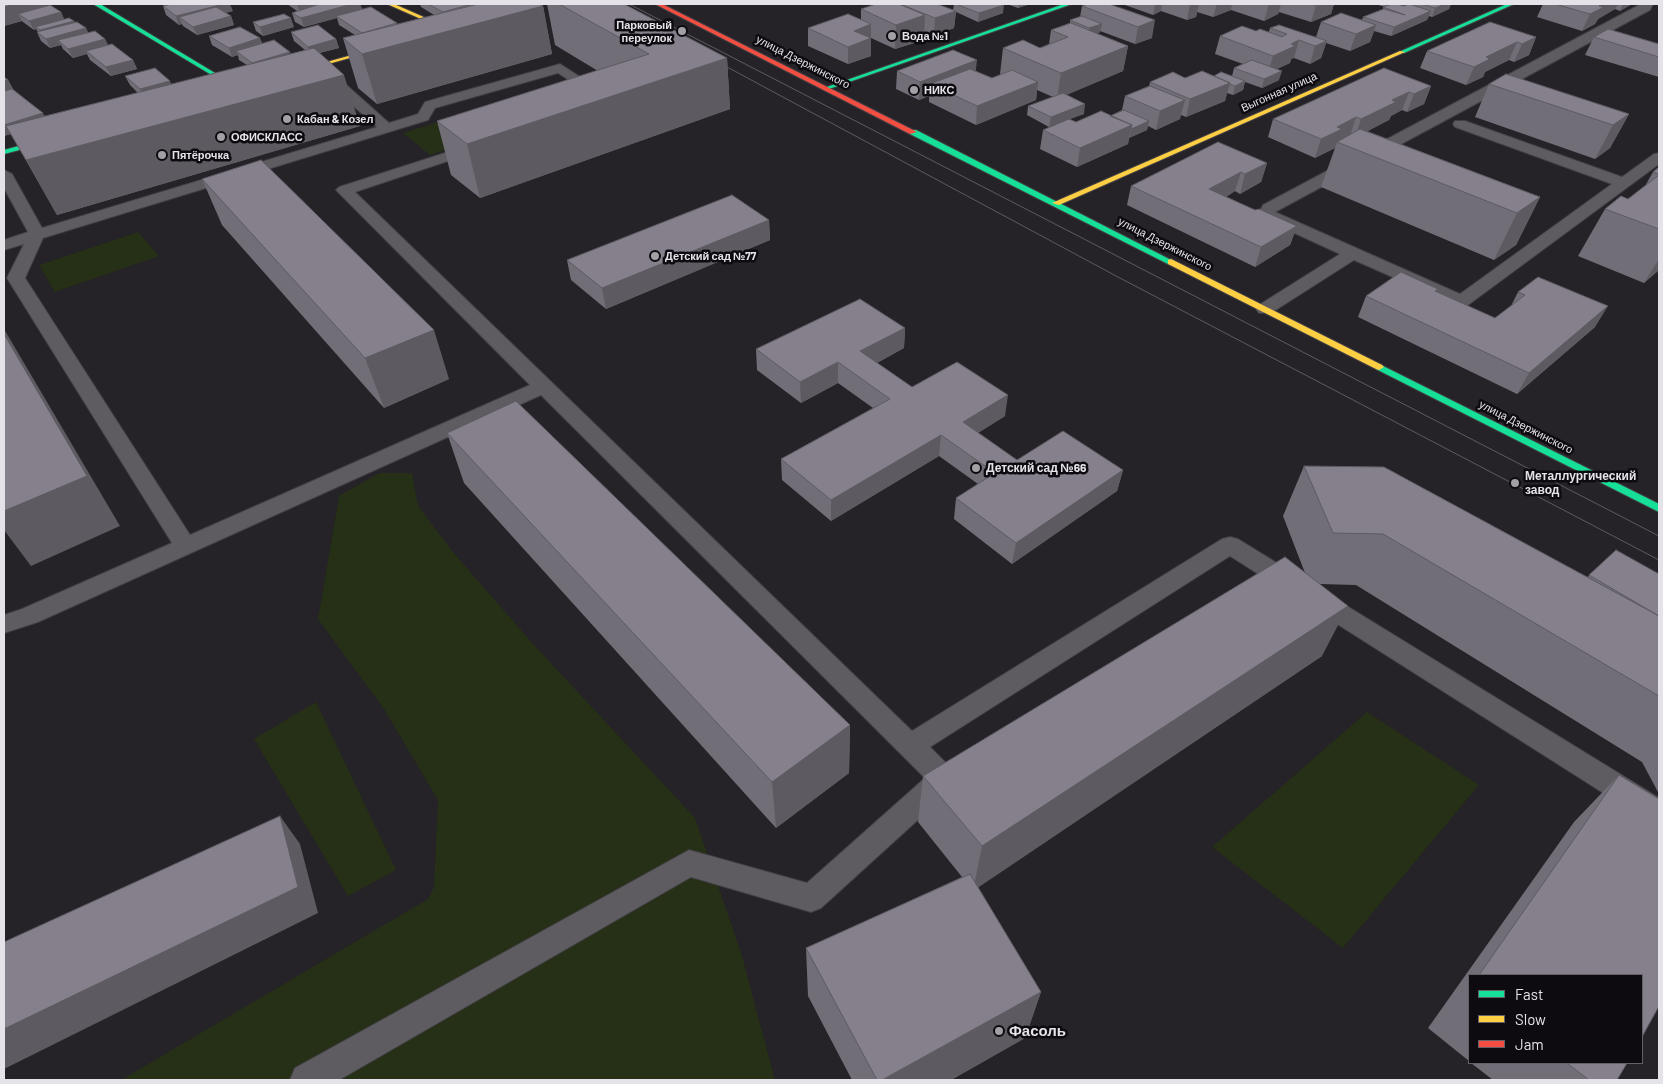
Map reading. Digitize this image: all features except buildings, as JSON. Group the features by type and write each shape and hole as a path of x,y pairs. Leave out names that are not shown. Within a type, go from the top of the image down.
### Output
{"street":[{"path":"96,4 242,86 218,93"},
{"path":"390,4 453,28 429,35"},
{"name":"улица Дзержинского","path":"658,4 1659,508"},
{"path":"827,88 1069,4"},
{"name":"Выгонная улица","path":"1056,204 1511,4"},
{"path":"281,76 401,42"},
{"path":"4,152 69,134"}],"lane":[{"path":"1647,4 1646,7 1269,208 1267,213 1272,217 1462,301 1659,157"},
{"path":"316,66 388,128"},
{"path":"4,244 423,117 430,105 560,68 613,102 585,111"},
{"path":"1460,124 1624,183"},
{"path":"307,1080 689,864 811,898 944,779 344,190 492,141"},
{"path":"4,174 37,234"},
{"path":"37,234 16,278 185,546"},
{"path":"1265,309 1353,253"},
{"path":"4,624 30,616 544,386"},
{"path":"910,746 1230,545 1659,813"}],"green space":[{"path":"551,87 580,107 430,155 403,133"},
{"path":"138,232 159,256 55,292 39,265"},
{"path":"379,473 412,473 418,506 452,551 534,645 695,818 742,956 775,1080 121,1080 428,899 434,887 438,800 384,709 318,619 339,496"},
{"path":"316,702 396,870 348,896 254,739"},
{"path":"1367,712 1479,785 1343,948 1212,847"}],"tram line":[{"path":"629,4 1659,536"},
{"path":"714,60 1118,277 1659,560"}],"traffic: fast":[{"path":"96,4 237,88"},
{"path":"827,88 1069,4"},
{"path":"1402,52 1511,4"},
{"path":"913,132 1171,262"},
{"path":"4,152 55,138"},
{"path":"1379,367 1659,508"}],"traffic: slow":[{"path":"390,4 448,29"},
{"path":"294,72 386,47"},
{"path":"1056,203 1402,52"},
{"path":"1171,262 1379,367"}],"traffic: jam":[{"path":"658,4 913,132"}],"place":[{"name":"Парковый переулок","path":"682,31"},
{"name":"Вода №1","path":"892,36"},
{"name":"НИКС","path":"914,90"},
{"name":"Кабан & Козел","path":"287,119"},
{"name":"ОФИСКЛАСС","path":"221,137"},
{"name":"Пятёрочка","path":"162,155"},
{"name":"Детский сад №77","path":"655,256"},
{"name":"Детский сад №66","path":"976,468"},
{"name":"Металлургический завод","path":"1515,483"},
{"name":"Фасоль","path":"999,1031"}]}
